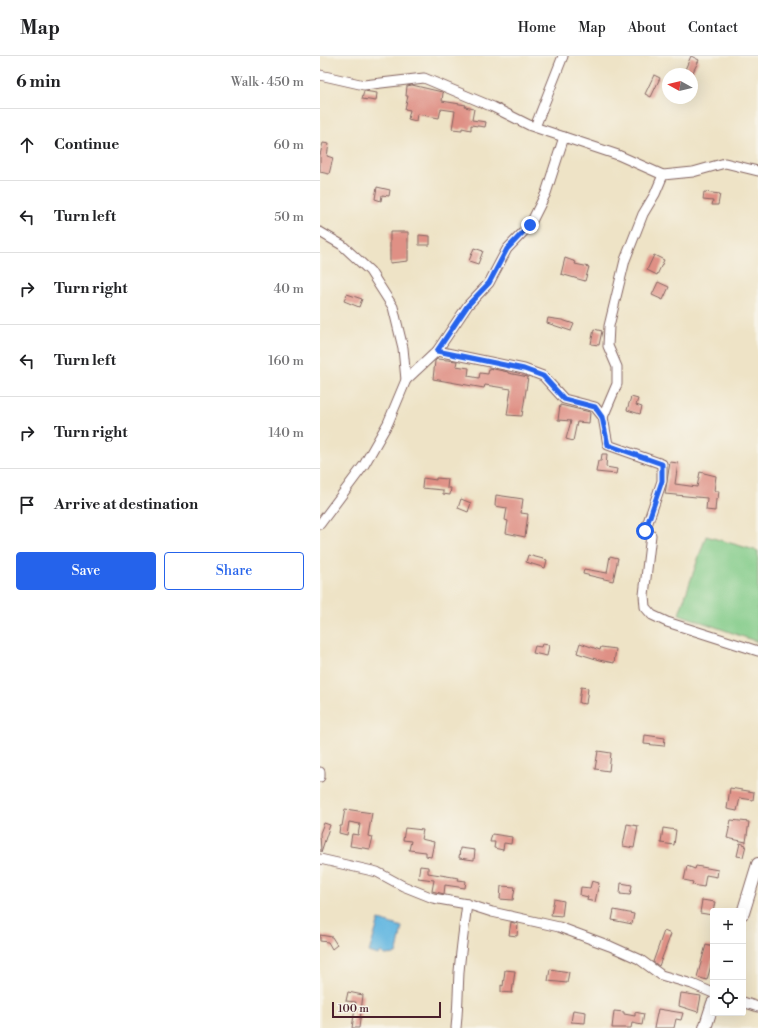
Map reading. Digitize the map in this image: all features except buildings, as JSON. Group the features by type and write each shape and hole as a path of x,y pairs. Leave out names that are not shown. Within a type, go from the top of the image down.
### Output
{"main road":[{"path":"745,908 758,864"},
{"path":"705,1028 710,1012"}],"street":[{"path":"535,127 563,56"},
{"path":"320,75 364,84 424,78 494,107 535,127 618,155 663,175 693,172 725,163 758,171"},
{"path":"320,524 364,465 388,423 406,380 437,351 468,305 489,283 507,249 530,225 546,193 564,137"},
{"path":"602,417 618,384 617,367 608,346 609,326 625,260 636,234 642,214 655,194 663,175"},
{"path":"320,232 342,245 370,271 393,307 403,348 406,380"},
{"path":"437,351 524,369 543,376 564,399 595,407 602,417 608,445 662,464 662,481 645,531 651,535 644,594 645,608 652,615 667,622 758,651"},
{"path":"320,772 320,777"},
{"path":"320,859 377,872 403,886 433,898 467,904 492,912 559,927 585,936 639,959 661,975 692,984 710,992"},
{"path":"456,1028 459,1007 460,958 467,904"},
{"path":"746,1003 758,1008"}],"green space":[{"path":"706,536 758,551 758,642 679,614"}],"water":[{"path":"379,920 402,927 396,954 385,955 381,952 378,955 369,952"}],"route":[{"path":"530,225 507,249 489,283 468,305 437,351 524,369 543,376 564,399 595,407 602,417 608,445 662,464 662,481 645,531"}]}
